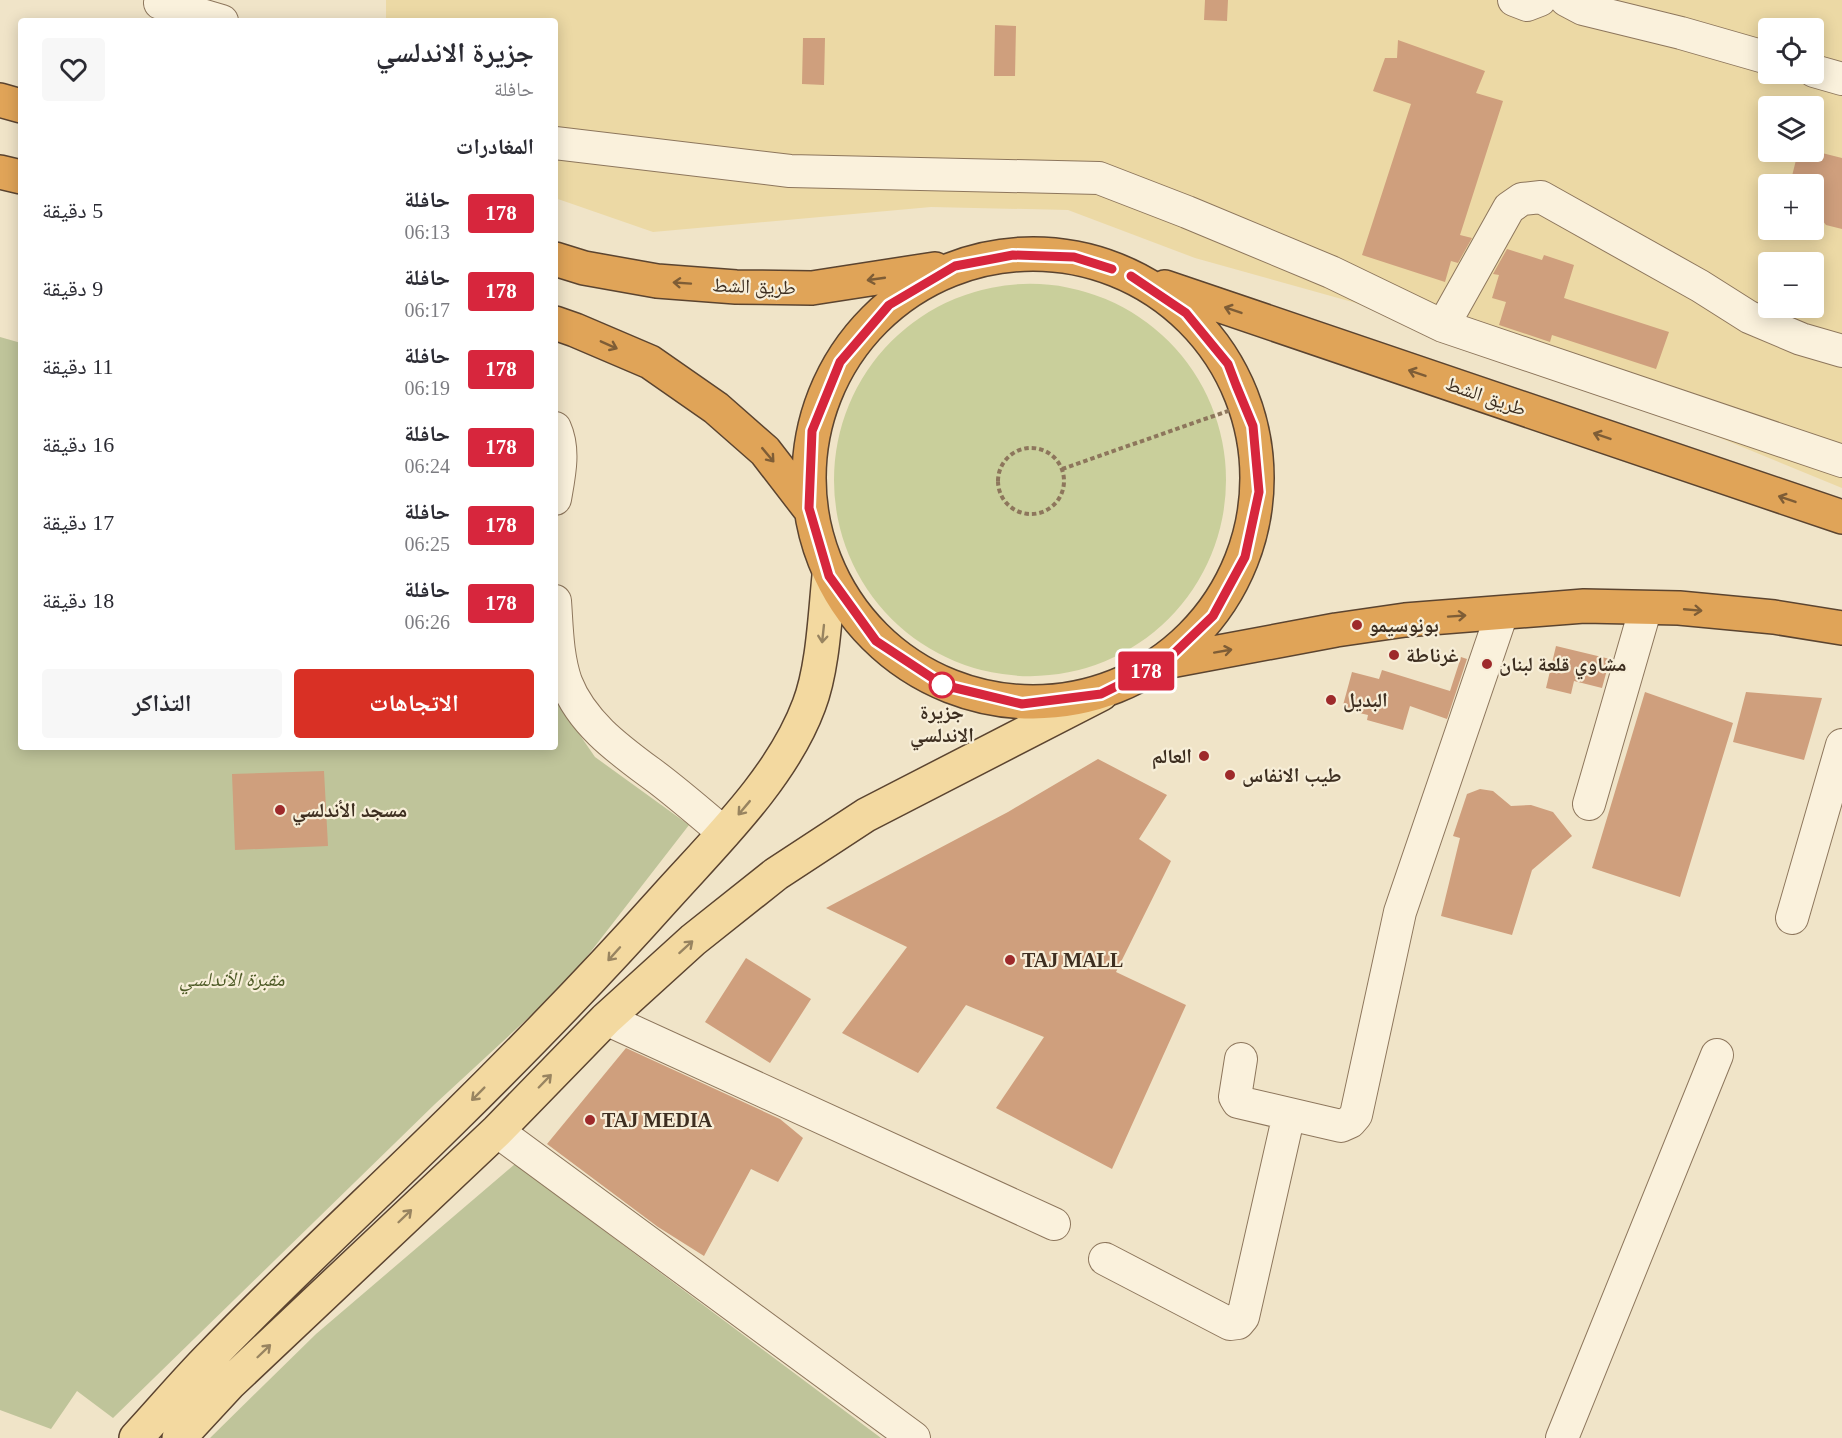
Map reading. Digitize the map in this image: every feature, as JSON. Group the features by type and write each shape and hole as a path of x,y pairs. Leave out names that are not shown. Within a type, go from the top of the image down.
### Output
{"highway":[{"path":"0,100 18,105"},
{"path":"0,172 18,176"},
{"path":"1165,662 1213,616 1245,557 1259,492 1253,426 1228,364 1186,313 1131,276 1074,257 1013,255 955,266 889,305 840,362 812,431 809,508 829,576 876,641 943,685 1022,704 1101,694 1165,662 1382,624 1584,606 1646,607 1774,617 1842,628"},
{"name":"طريق الشط","path":"558,260 584,268 657,281 779,288 812,288 955,266"},
{"name":"طريق الشط","path":"1131,276 1842,518"},
{"path":"558,324 650,362 716,408 765,451 809,508"}],"main road":[{"path":"136,1438 212,1354 454,1118 579,992 724,833 757,793 786,752 810,704 821,655 829,576"},
{"path":"179,1438 229,1384 497,1131 606,1019 693,940 776,874 866,815 1101,694"},
{"path":"212,1354 229,1384"}],"street":[{"path":"1514,0 1527,5 1540,0"},
{"path":"1566,0 1583,9 1758,55"},
{"path":"158,12 201,18"},
{"path":"1824,74 1842,79"},
{"path":"558,143 790,171 1099,178 1331,272 1443,326 1842,461"},
{"path":"1443,326 1509,208 1522,199 1541,197 1700,286 1749,317 1801,339 1842,351"},
{"path":"558,435 560,468 558,480"},
{"path":"1589,804 1646,607"},
{"path":"1241,1059 1236,1097 1238,1102 1341,1126 1350,1122 1356,1115 1400,912 1502,613"},
{"path":"558,637 560,661 567,683 586,717 599,732 724,833"},
{"path":"1792,918 1842,745"},
{"path":"606,1019 1054,1224"},
{"path":"1562,1438 1718,1055"},
{"path":"1105,1259 1230,1324 1238,1323 1243,1317 1289,1114"},
{"path":"497,1131 914,1438"}],"path":[{"path":"1062,469 1245,405"},
{"path":"1029,448 1049,453 1062,469 1063,492 1048,510 1038,514 1015,511 1000,494 997,484 998,473 1002,464 1018,450 1029,448"}],"green space":[{"path":"1030,284 1068,288 1105,299 1139,317 1168,342 1193,371 1211,405 1222,442 1226,480 1222,518 1211,555 1193,589 1168,618 1139,643 1105,661 1068,672 1030,676 992,672 955,661 921,643 892,618 867,589 849,555 838,518 834,480 838,442 849,405 867,371 892,342 921,317 955,299 992,288"},
{"name":"مقبرة الأندلسي","path":"0,337 18,342 18,750 558,750 558,703 595,757 689,825 568,981 435,1104 113,1418 77,1391 51,1429 0,1410"},
{"path":"515,1164 881,1438 210,1438 316,1334"}],"sand":[{"path":"386,0 1842,0 1842,488 1623,398 1356,303 1195,258 1068,210 931,207 653,232 558,199 558,18 386,18"}],"building":[{"path":"1205,0 1228,0 1227,21 1204,20"},
{"path":"995,25 1016,26 1015,76 994,76"},
{"path":"803,38 825,38 824,85 802,84"},
{"path":"1398,40 1485,71 1476,93 1503,101 1460,235 1472,238 1458,263 1451,261 1445,282 1362,255 1411,104 1373,91 1385,58 1397,58"},
{"path":"1824,154 1842,158 1842,229 1824,222 1824,174 1792,174 1796,162 1824,162"},
{"path":"1507,249 1542,260 1544,255 1574,265 1564,298 1669,332 1656,369 1552,335 1550,342 1499,325 1506,302 1492,298 1499,275 1493,274"},
{"path":"1556,646 1610,659 1602,688 1574,681 1571,694 1546,688"},
{"path":"1461,657 1467,659 1447,719 1410,706 1403,730 1367,720 1368,715 1342,709 1352,672 1379,679 1382,670 1450,691"},
{"path":"1645,692 1733,723 1680,897 1592,868"},
{"path":"1746,692 1822,698 1804,760 1733,742"},
{"name":"TAJ MALL","path":"1098,759 1167,795 1139,839 1171,861 1116,972 1186,1005 1112,1169 996,1108 1044,1037 966,1005 918,1073 842,1033 907,947 826,908 1008,812"},
{"name":"مسجد الأندلسي","path":"324,771 328,846 235,850 232,774"},
{"path":"1480,789 1493,791 1511,806 1531,805 1553,812 1572,836 1532,870 1512,935 1441,916 1460,838 1453,836 1467,794"},
{"path":"746,958 811,999 770,1063 705,1022"},
{"path":"626,1048 780,1119 803,1138 778,1182 751,1169 704,1256 658,1227 547,1144"}],"bus line":[{"name":"178","path":"1112,269 1074,257 1013,255 955,266 889,305 840,362 812,431 809,508 829,576 876,641 943,685 1022,704 1101,694 1165,662 1213,616 1245,557 1259,492 1253,426 1228,364 1186,313 1131,276"}],"place":[{"name":"بونوسيمو","path":"1357,625"},
{"name":"غرناطة","path":"1394,655"},
{"name":"مشاوي قلعة لبنان","path":"1487,664"},
{"name":"جزيرة الاندلسي","path":"942,685"},
{"name":"البديل","path":"1331,700"},
{"name":"العالم","path":"1204,756"},
{"name":"طيب الانفاس","path":"1230,775"},
{"name":"مسجد الأندلسي","path":"280,810"},
{"name":"TAJ MALL","path":"1010,960"},
{"name":"TAJ MEDIA","path":"590,1120"}]}
